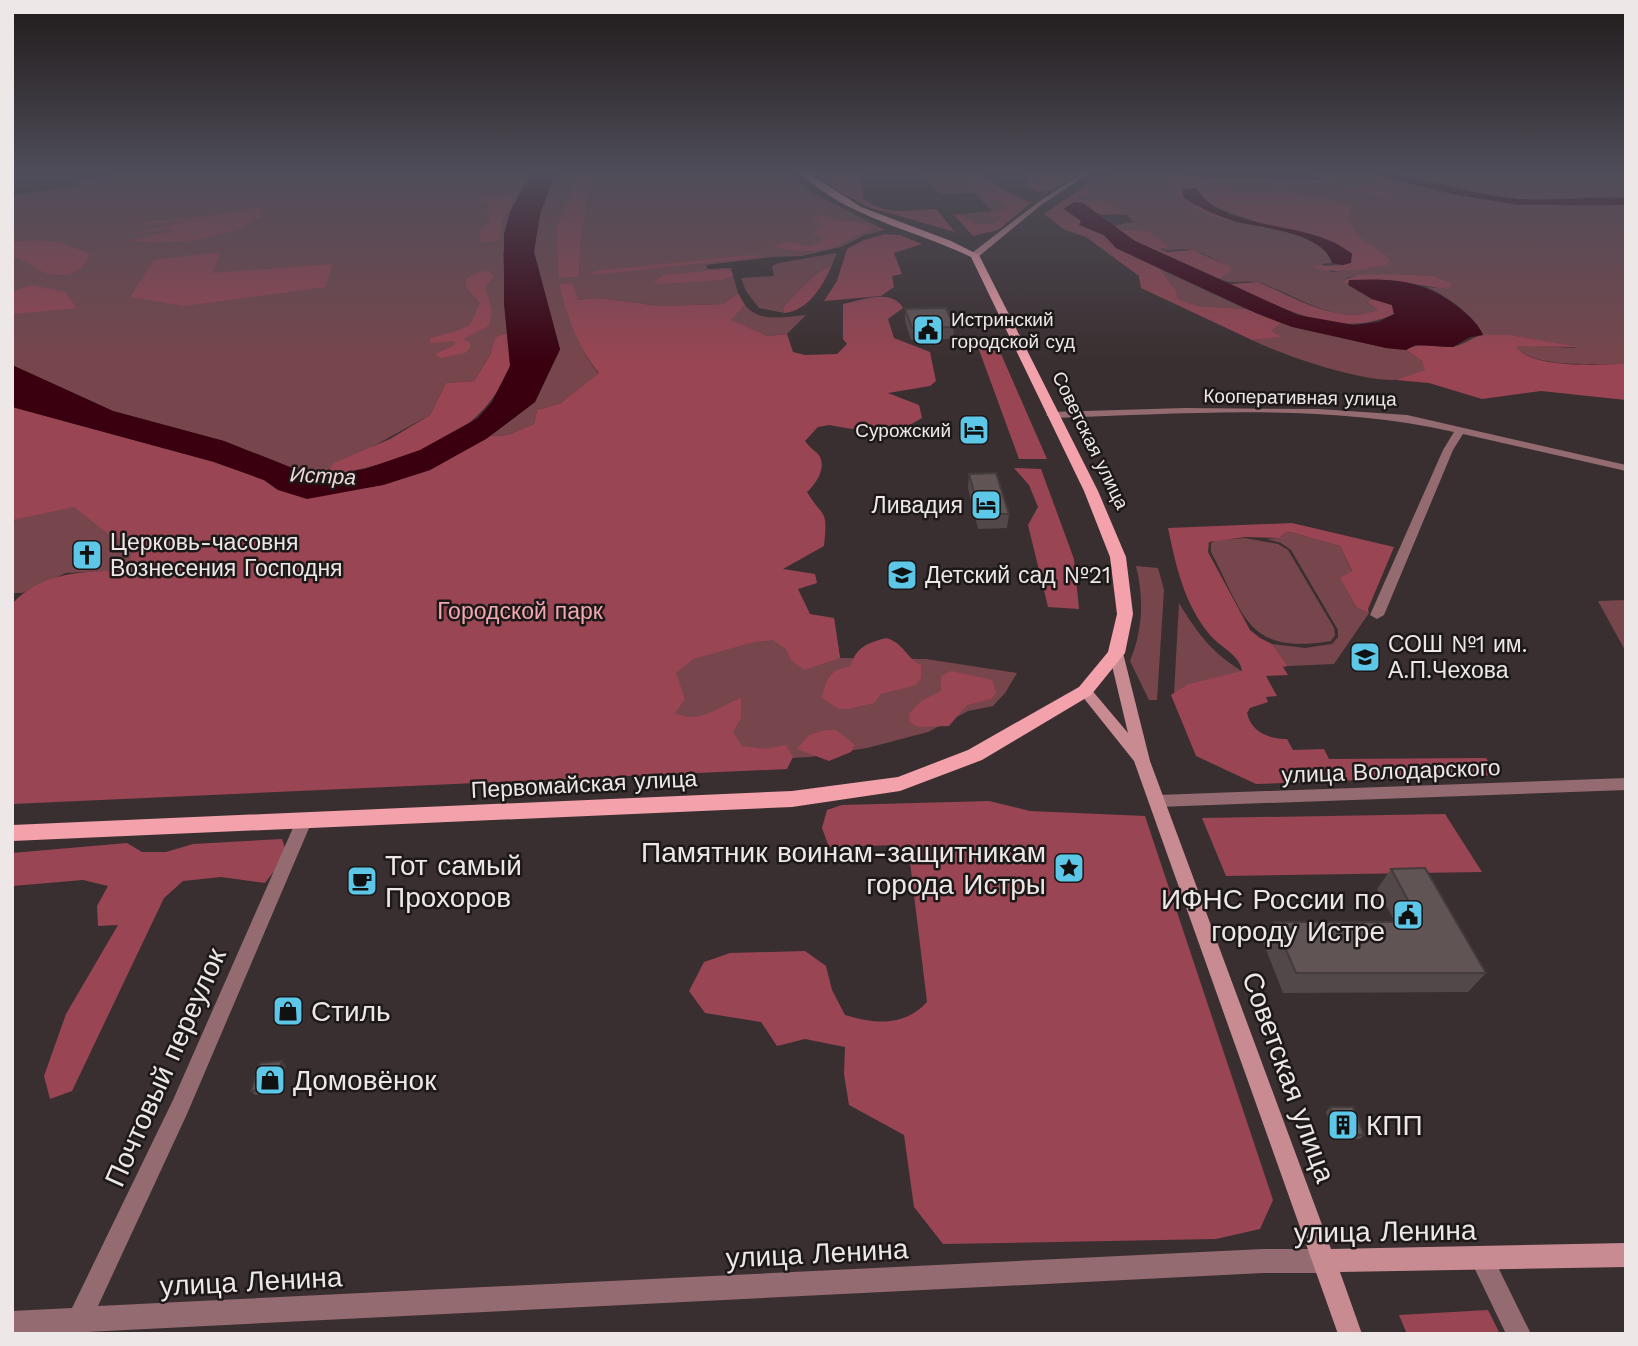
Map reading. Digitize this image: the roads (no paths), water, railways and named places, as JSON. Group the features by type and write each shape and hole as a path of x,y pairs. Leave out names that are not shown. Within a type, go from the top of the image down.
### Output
{"main road":[{"path":"926,235 975,255 1000,235"},
{"name":"Советская улица","path":"975,255 1051,415 1091,491 1118,557 1125,614 1116,653 1142,761 1350,1334"},
{"name":"Первомайская улица","path":"12,834 792,799 900,784 975,755 1085,691 1116,653"},
{"name":"Советская улица","path":"1085,691 1142,761"},
{"name":"улица Ленина","path":"1323,1261 1626,1255"}],"street":[{"name":"Кооперативная улица","path":"1051,415 1255,412 1376,414 1407,418 1626,468"},
{"path":"1377,615 1448,450 1460,430"},
{"name":"улица Володарского","path":"1157,801 1626,785"},
{"name":"Почтовый переулок","path":"75,1326 180,1107 304,821"},
{"path":"1482,1259 1519,1334"},
{"name":"улица Ленина","path":"12,1323 75,1326 1263,1261 1323,1261"}],"water":[{"name":"Истра","path":"504,235 537,235 534,252 560,349 535,402 486,439 430,470 383,485 307,499 278,490 264,480 214,462 12,407 12,365 113,411 224,441 310,475 333,475 365,469 420,450 478,418 492,402 510,366 504,304"},
{"path":"1104,235 1127,235 1298,315 1354,325 1378,322 1394,314 1392,305 1372,299 1348,285 1349,280 1409,283 1436,292 1449,300 1471,319 1483,335 1470,337 1453,347 1415,345 1406,350 1292,327 1116,248"},
{"path":"1295,235 1313,235 1334,243 1352,254 1351,263 1332,263 1317,244"}],"place":[{"name":"Истринский городской суд","path":"928,330"},
{"name":"Сурожский","path":"974,430"},
{"name":"Ливадия","path":"986,505"},
{"name":"Церковь-часовня Вознесения Господня","path":"87,555"},
{"name":"Детский сад №21","path":"902,575"},
{"name":"СОШ №1 им. А.П.Чехова","path":"1365,657"},
{"name":"Памятник воинам-защитникам города Истры","path":"1069,868"},
{"name":"Тот самый Прохоров","path":"362,881"},
{"name":"ИФНС России по городу Истре","path":"1408,915"},
{"name":"Стиль","path":"288,1011"},
{"name":"Домовёнок","path":"270,1080"},
{"name":"КПП","path":"1343,1125"}],"park label":[{"name":"Городской парк","path":"520,611"}]}
